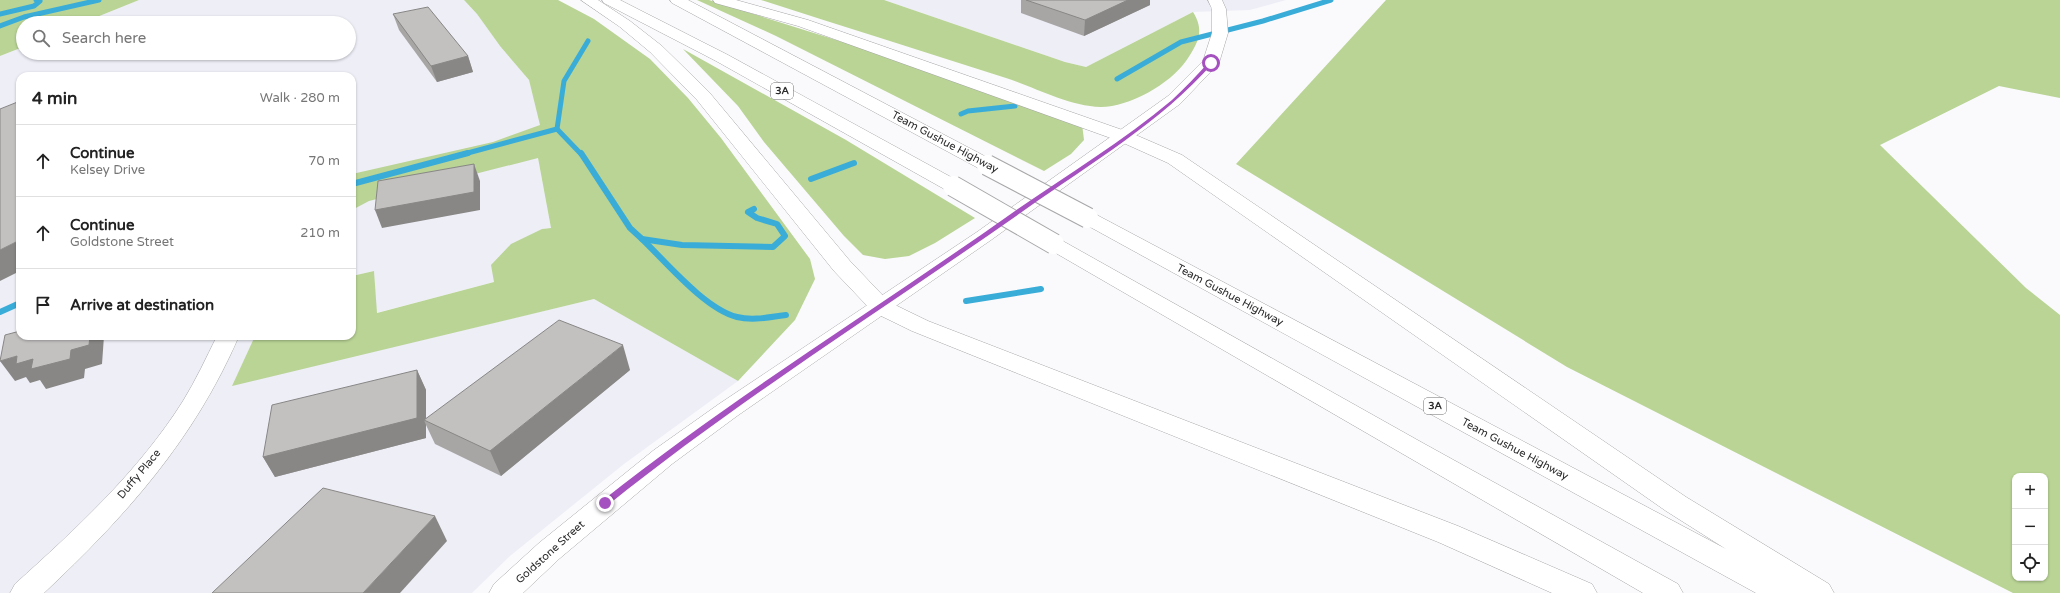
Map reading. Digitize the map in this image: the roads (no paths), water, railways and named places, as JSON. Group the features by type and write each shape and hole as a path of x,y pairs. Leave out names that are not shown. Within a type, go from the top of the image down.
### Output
{"main road":[{"path":"588,0 625,24 656,49 703,96 842,266 881,307 920,326 1448,534 1582,593"},
{"name":"3A","path":"610,0 722,58 953,186 1412,449 1668,593"},
{"name":"Team Gushue Highway","path":"677,0 1088,218 1782,593"},
{"path":"720,0 803,23 1126,136 1175,160 1676,504 1819,593"},
{"name":"Goldstone Street","path":"504,593 549,551 663,457 728,410 881,307 1126,136 1174,100 1211,63 1220,33 1220,9 1214,0"},
{"name":"Duffy Place","path":"25,593 80,543 131,486 170,437 197,396 223,350 227,340"}],"waterway":[{"path":"0,14 34,6 40,1 36,0"},
{"path":"28,16 99,0"},
{"path":"1117,79 1181,42 1263,21 1331,0"},
{"path":"0,26 16,20"},
{"path":"557,129 564,81 588,41"},
{"path":"961,114 968,111 1015,106"},
{"path":"464,154 557,129"},
{"path":"557,129 581,154"},
{"path":"356,183 468,153"},
{"path":"581,153 630,228 642,239"},
{"path":"811,179 854,163"},
{"path":"642,239 682,245 773,247 785,236 777,224 757,218 748,212 754,209"},
{"path":"642,239 686,284 712,305 725,312 737,317 749,319 786,315"},
{"path":"966,301 1041,289"},
{"path":"0,312 16,305"}]}
